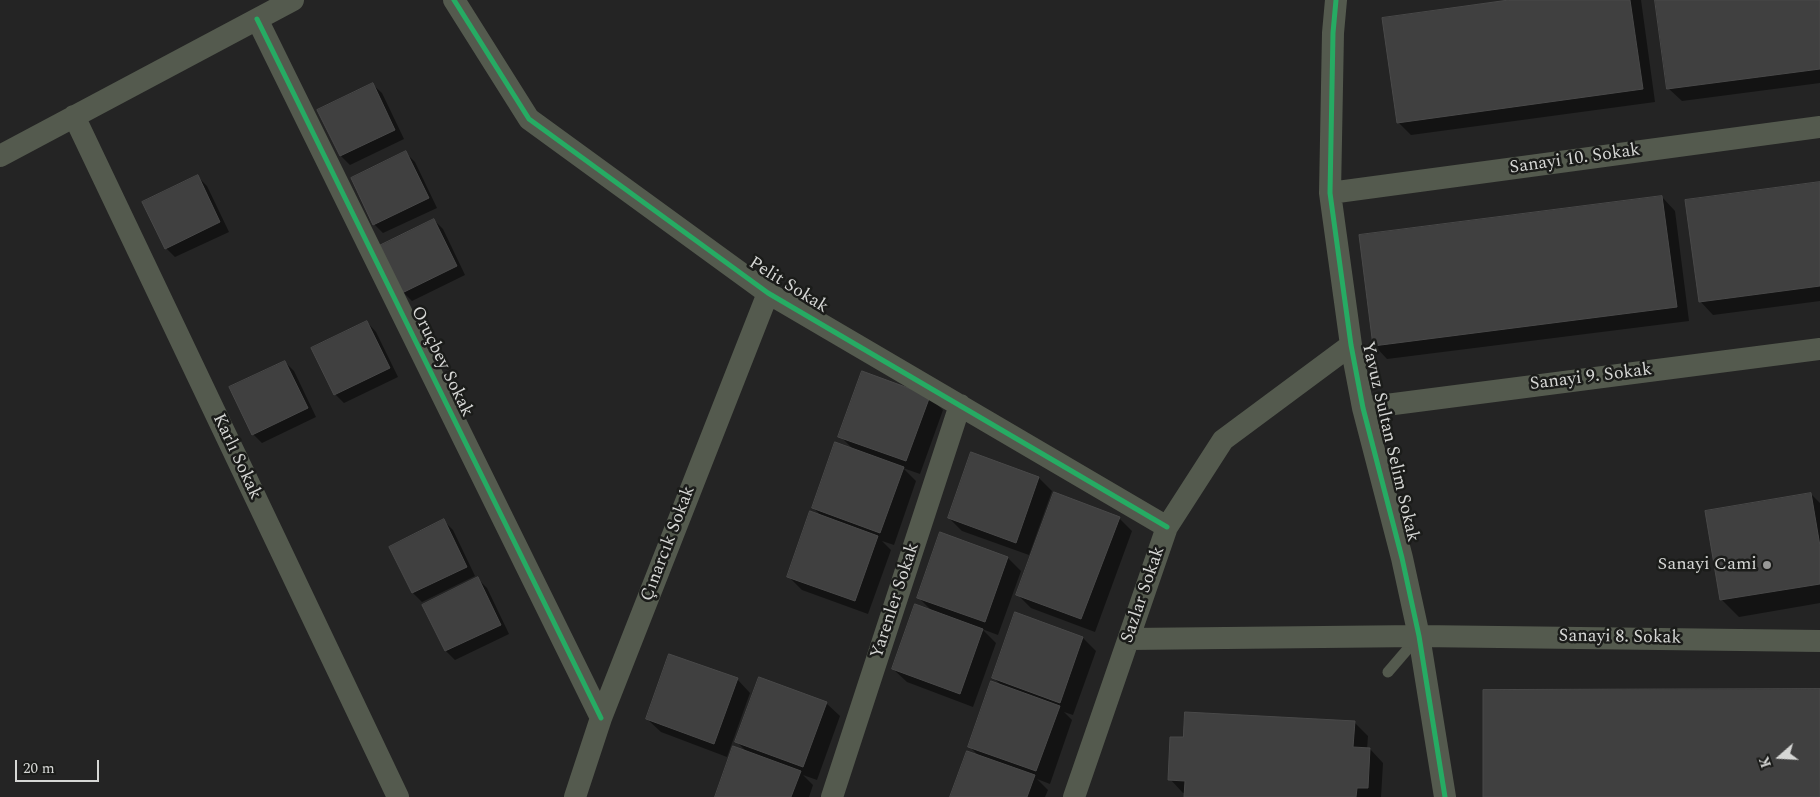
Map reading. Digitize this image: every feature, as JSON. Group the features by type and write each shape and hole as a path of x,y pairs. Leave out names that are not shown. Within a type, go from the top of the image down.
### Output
{"street":[{"path":"0,156 293,0"},
{"name":"Pelit Sokak","path":"454,0 529,119 768,293 1167,527"},
{"name":"Yavuz Sultan Selim Sokak","path":"1336,0 1333,33 1330,193 1351,345 1363,408 1402,558 1419,636 1445,797"},
{"name":"Oruçbey Sokak","path":"257,19 601,718"},
{"name":"Karlı Sokak","path":"74,116 398,797"},
{"name":"Sanayi 10. Sokak","path":"1330,193 1820,127"},
{"name":"Çınarcık Sokak","path":"576,797 601,718 768,293"},
{"name":"Sazlar Sokak","path":"1074,797 1167,527 1223,440 1351,345"},
{"name":"Sanayi 9. Sokak","path":"1363,408 1820,349"},
{"name":"Yarenler Sokak","path":"832,797 960,405"},
{"name":"Sanayi 8. Sokak","path":"1129,639 1419,636 1820,641"}],"lane":[{"path":"1388,672 1419,636"}],"building":[{"path":"1509,0 1630,0 1643,89 1397,123 1382,18"},
{"path":"1655,0 1820,0 1820,69 1667,89"},
{"path":"373,83 395,130 340,156 317,110"},
{"path":"406,151 429,198 373,225 351,178"},
{"path":"198,175 220,222 165,249 142,202"},
{"path":"1820,182 1820,286 1699,302 1685,200"},
{"path":"1662,196 1677,307 1373,346 1359,235"},
{"path":"434,219 457,266 402,293 379,246"},
{"path":"367,321 390,368 334,395 311,348"},
{"path":"285,361 308,408 252,435 229,387"},
{"path":"862,371 930,396 906,461 838,437"},
{"path":"835,442 904,467 880,533 812,508"},
{"path":"971,452 1039,477 1016,543 948,518"},
{"path":"1054,492 1120,517 1081,619 1016,595"},
{"name":"Sanayi Cami","path":"1811,493 1820,546 1820,584 1720,600 1705,511"},
{"path":"810,511 878,536 855,601 787,577"},
{"path":"444,519 467,567 412,593 389,547"},
{"path":"940,532 1008,557 985,622 917,598"},
{"path":"478,577 501,625 445,651 422,605"},
{"path":"915,604 983,629 960,694 892,669"},
{"path":"1015,612 1083,637 1060,703 992,678"},
{"path":"669,654 738,678 714,744 646,719"},
{"path":"759,677 827,702 803,767 735,742"},
{"path":"991,681 1060,706 1036,771 968,747"},
{"path":"1820,689 1820,797 1483,797 1483,690"},
{"path":"1185,712 1355,721 1353,747 1370,748 1368,788 1357,788 1356,797 1184,797 1185,781 1168,780 1170,737 1183,737"},
{"path":"733,746 801,771 791,797 715,797"},
{"path":"967,751 1035,775 1027,797 950,797"}],"cycle path":[{"path":"454,0 529,119 768,293 1167,527"},
{"path":"1336,0 1333,33 1330,193 1351,345 1363,408 1402,558 1419,636 1445,797"},
{"path":"257,19 601,718"}],"place":[{"name":"Sanayi Cami","path":"1767,565"}]}
